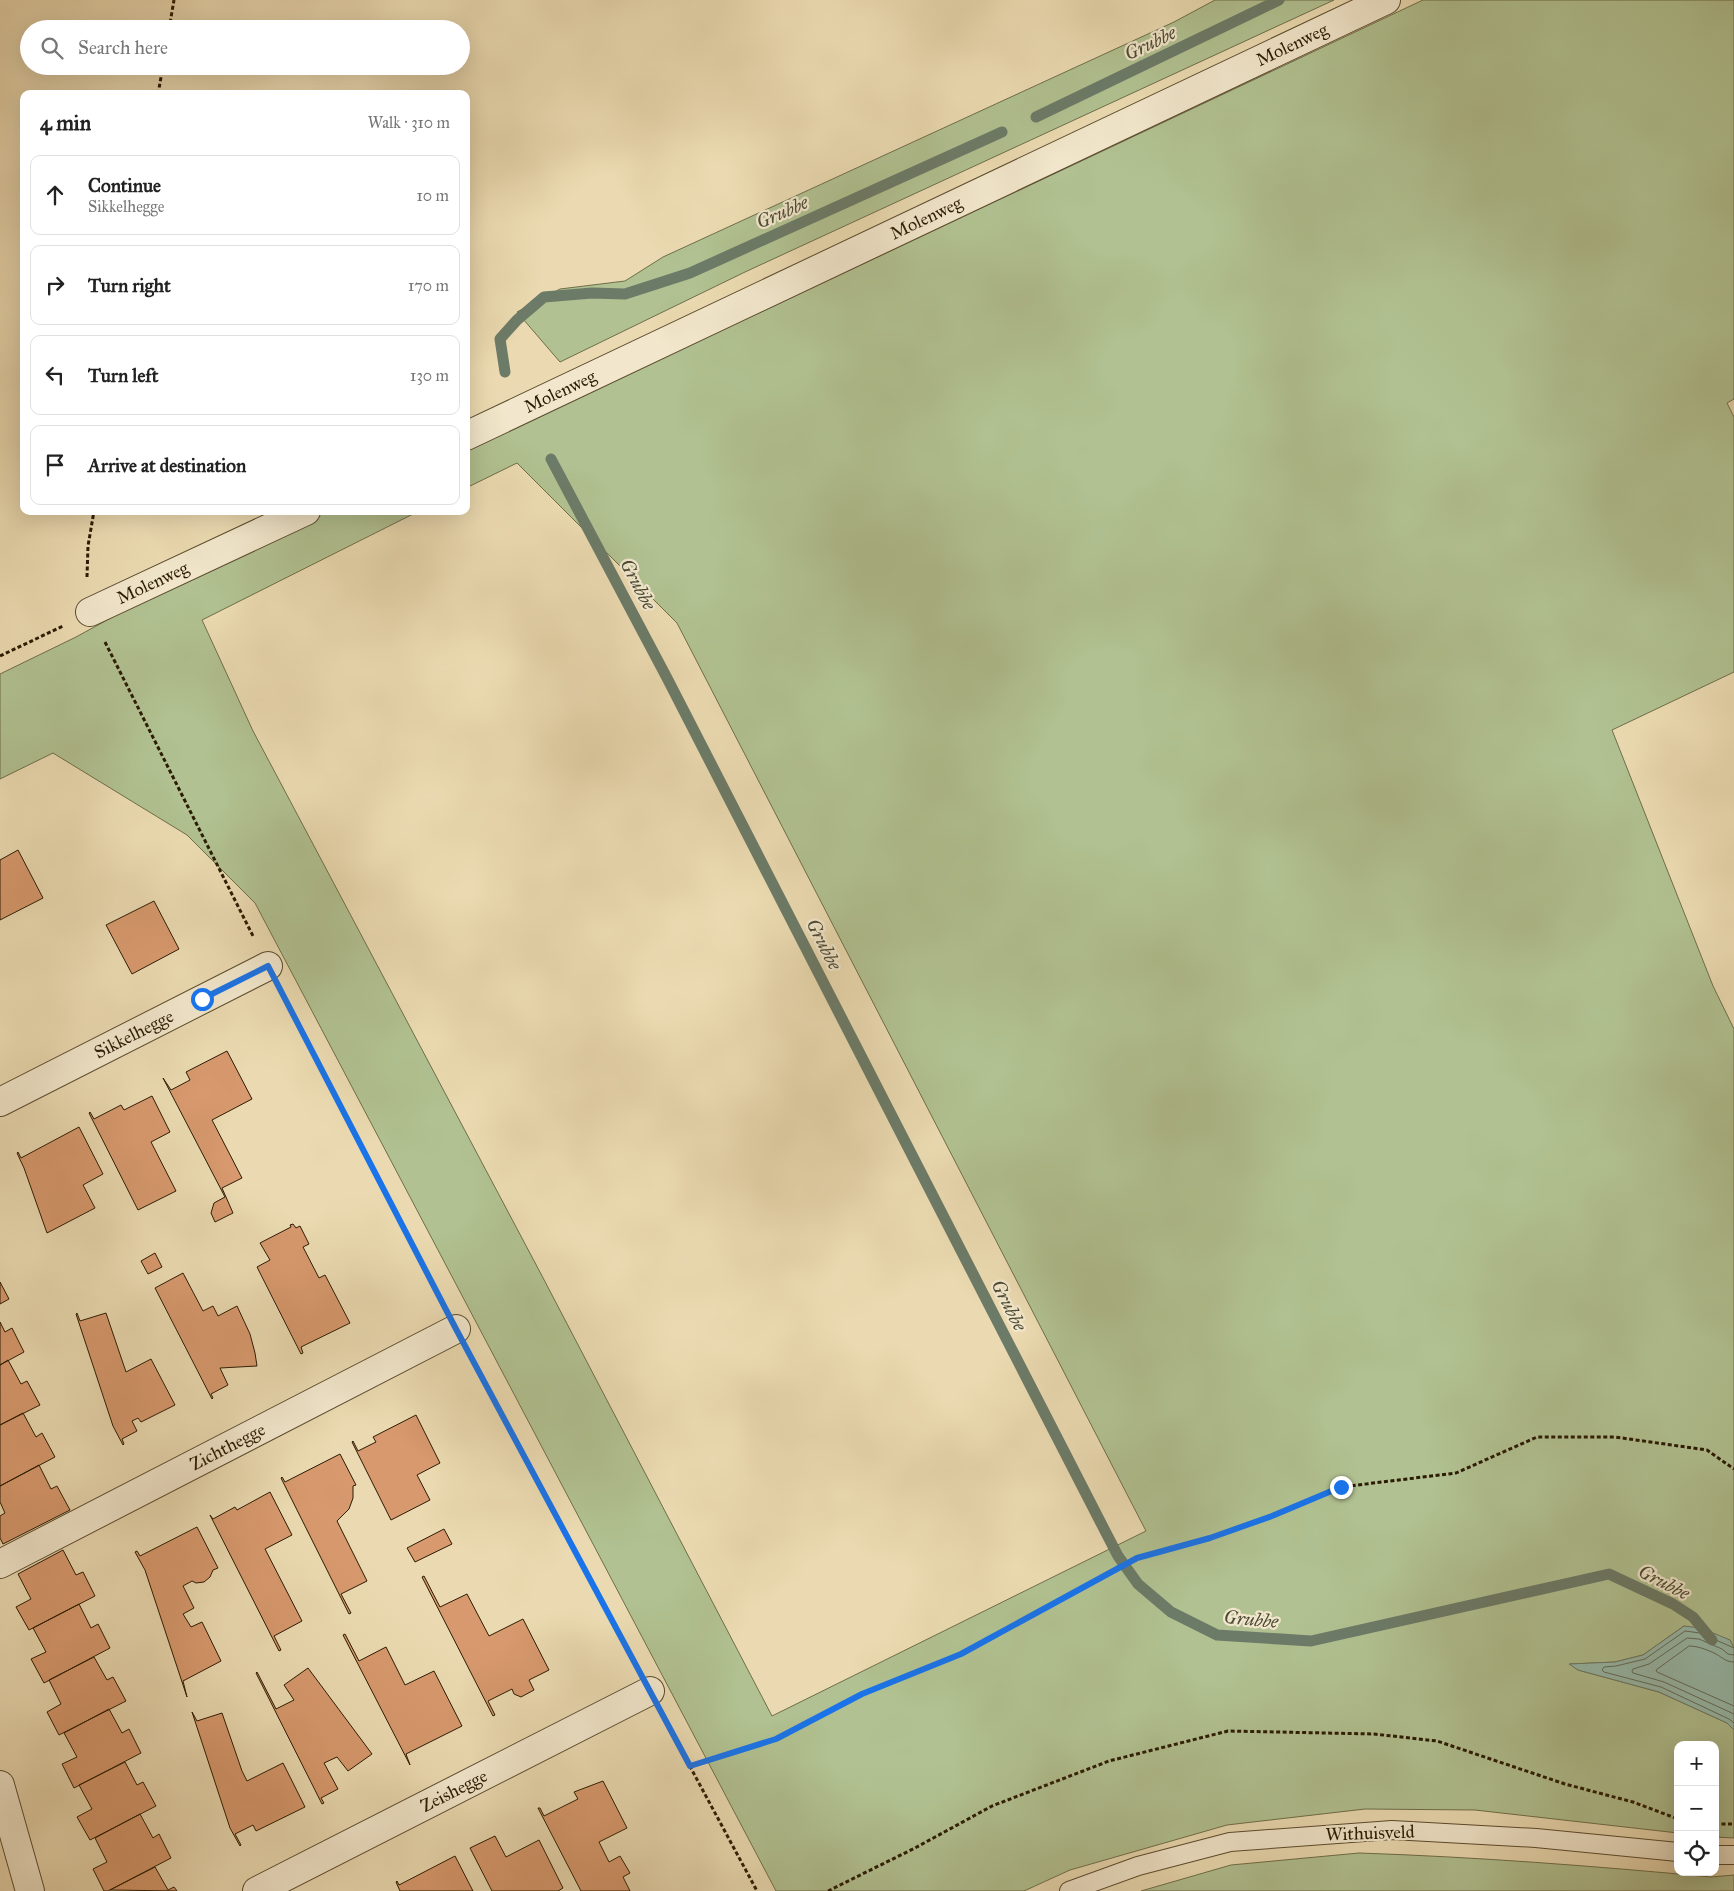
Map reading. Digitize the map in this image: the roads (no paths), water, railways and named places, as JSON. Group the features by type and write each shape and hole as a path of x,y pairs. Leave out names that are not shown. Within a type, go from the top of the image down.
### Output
{"street":[{"name":"Molenweg","path":"470,434 1386,0"},
{"name":"Molenweg","path":"90,612 297,515"},
{"name":"Sikkelhegge","path":"0,1102 268,966"},
{"name":"Zichthegge","path":"0,1564 456,1329"},
{"name":"Zeishegge","path":"258,1891 650,1692"},
{"path":"0,1785 5,1820 30,1891"}],"lane":[{"name":"Withuisveld","path":"1069,1891 1138,1866 1230,1842 1392,1830 1536,1838 1674,1852"},
{"path":"1719,1855 1734,1854"}],"water":[{"path":"1684,1626 1701,1628 1730,1640 1734,1648 1734,1730 1727,1723 1659,1692 1578,1670 1569,1664 1615,1662 1643,1655"}],"waterway":[{"name":"Grubbe","path":"1036,117 1279,0"},
{"name":"Grubbe","path":"505,372 500,339 517,320 544,297 592,293 625,294 690,273 1002,132"},
{"name":"Grubbe","path":"551,459 667,678 1118,1556 1138,1584 1171,1612 1217,1635 1311,1641 1609,1574 1673,1604 1693,1617 1712,1640"}]}
